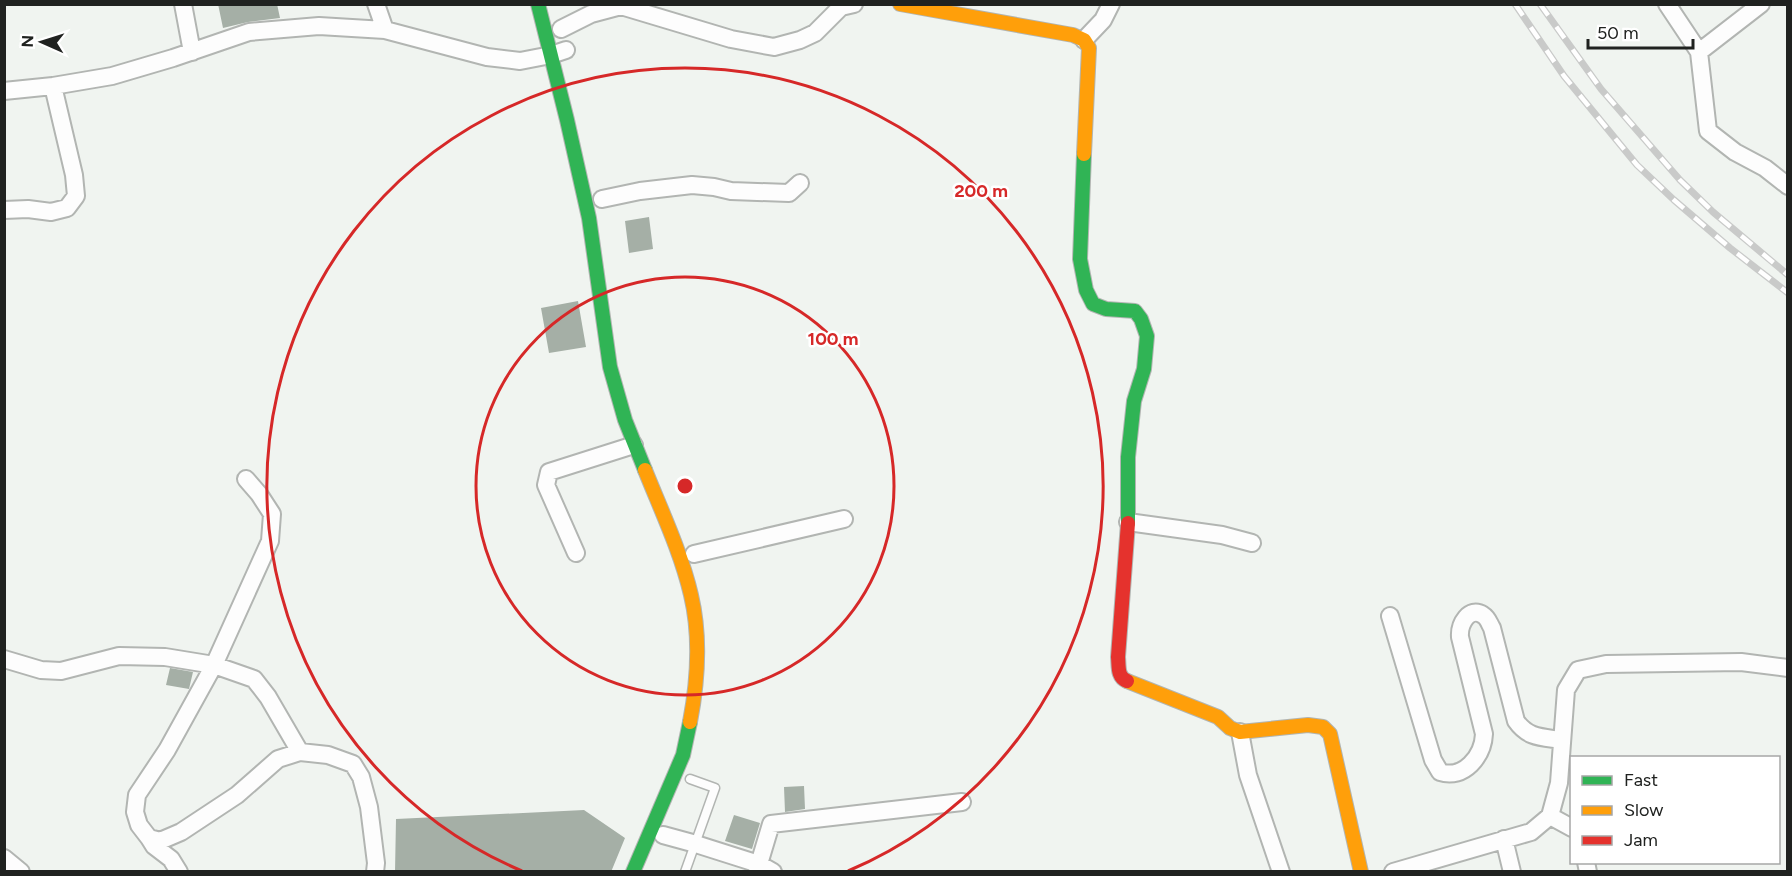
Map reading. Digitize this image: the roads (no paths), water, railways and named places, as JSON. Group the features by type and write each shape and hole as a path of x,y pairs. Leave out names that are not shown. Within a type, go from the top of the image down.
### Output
{"main road":[{"path":"538,4 562,56"},
{"path":"900,4 1073,34 1084,40 1089,48 1080,259 1086,290 1093,304 1106,309 1135,311 1141,319 1147,336 1144,369 1134,401 1128,457 1128,522 1118,657 1119,672 1123,679 1218,717 1230,728 1240,732 1307,725 1322,726 1327,730 1330,734 1361,872"},
{"path":"559,21 567,120 589,218 610,367 634,445 680,559 694,613 698,656 695,698 683,754 633,872"},
{"path":"681,522 695,559"}],"street":[{"path":"183,4 192,52"},
{"path":"376,4 386,30"},
{"path":"559,21 621,6 731,39 774,47 815,33 841,7 854,4"},
{"path":"1084,40 1103,20 1111,4"},
{"path":"1667,4 1699,52 1708,131 1736,152 1765,168 1788,186"},
{"path":"1699,52 1761,4"},
{"path":"4,91 53,87 111,76 249,32 319,26 386,30 487,57 520,61 562,56"},
{"path":"4,210 28,209 51,212 67,208 76,196 74,175 53,87"},
{"path":"602,200 640,191 692,185 730,191 789,193 800,183"},
{"path":"576,553 546,485 549,472 634,445"},
{"path":"179,872 171,860 154,846 139,825 135,812 136,795 167,750 214,665 270,542 272,514 246,479"},
{"path":"695,559 844,519"},
{"path":"1128,522 1222,535 1252,543"},
{"path":"1390,616 1433,760 1440,772 1452,774 1471,764 1477,757 1484,740 1460,636 1462,622 1471,614 1483,615 1491,627 1515,722 1524,732 1561,740"},
{"path":"4,659 41,670 61,671 119,656 165,657 214,665 254,679 268,697 300,752"},
{"path":"1393,872 1531,832 1550,816 1559,783 1566,690 1578,670 1606,664 1741,662 1788,668"},
{"path":"1240,732 1248,775 1281,872"},
{"path":"149,838 160,841 181,832 237,795 278,759 300,752 328,755 353,764 361,777 369,807 376,863 375,872"},
{"path":"664,835 696,844 763,869 771,824 962,802"},
{"path":"1550,816 1570,827"},
{"path":"1504,839 1512,872"},
{"path":"4,858 21,872"}],"lane":[{"path":"685,872 715,788 689,778"}],"railway":[{"path":"1515,4 1564,76 1637,165 1730,248 1788,293"},
{"path":"1540,4 1601,89 1680,180 1713,212 1788,275"}]}
